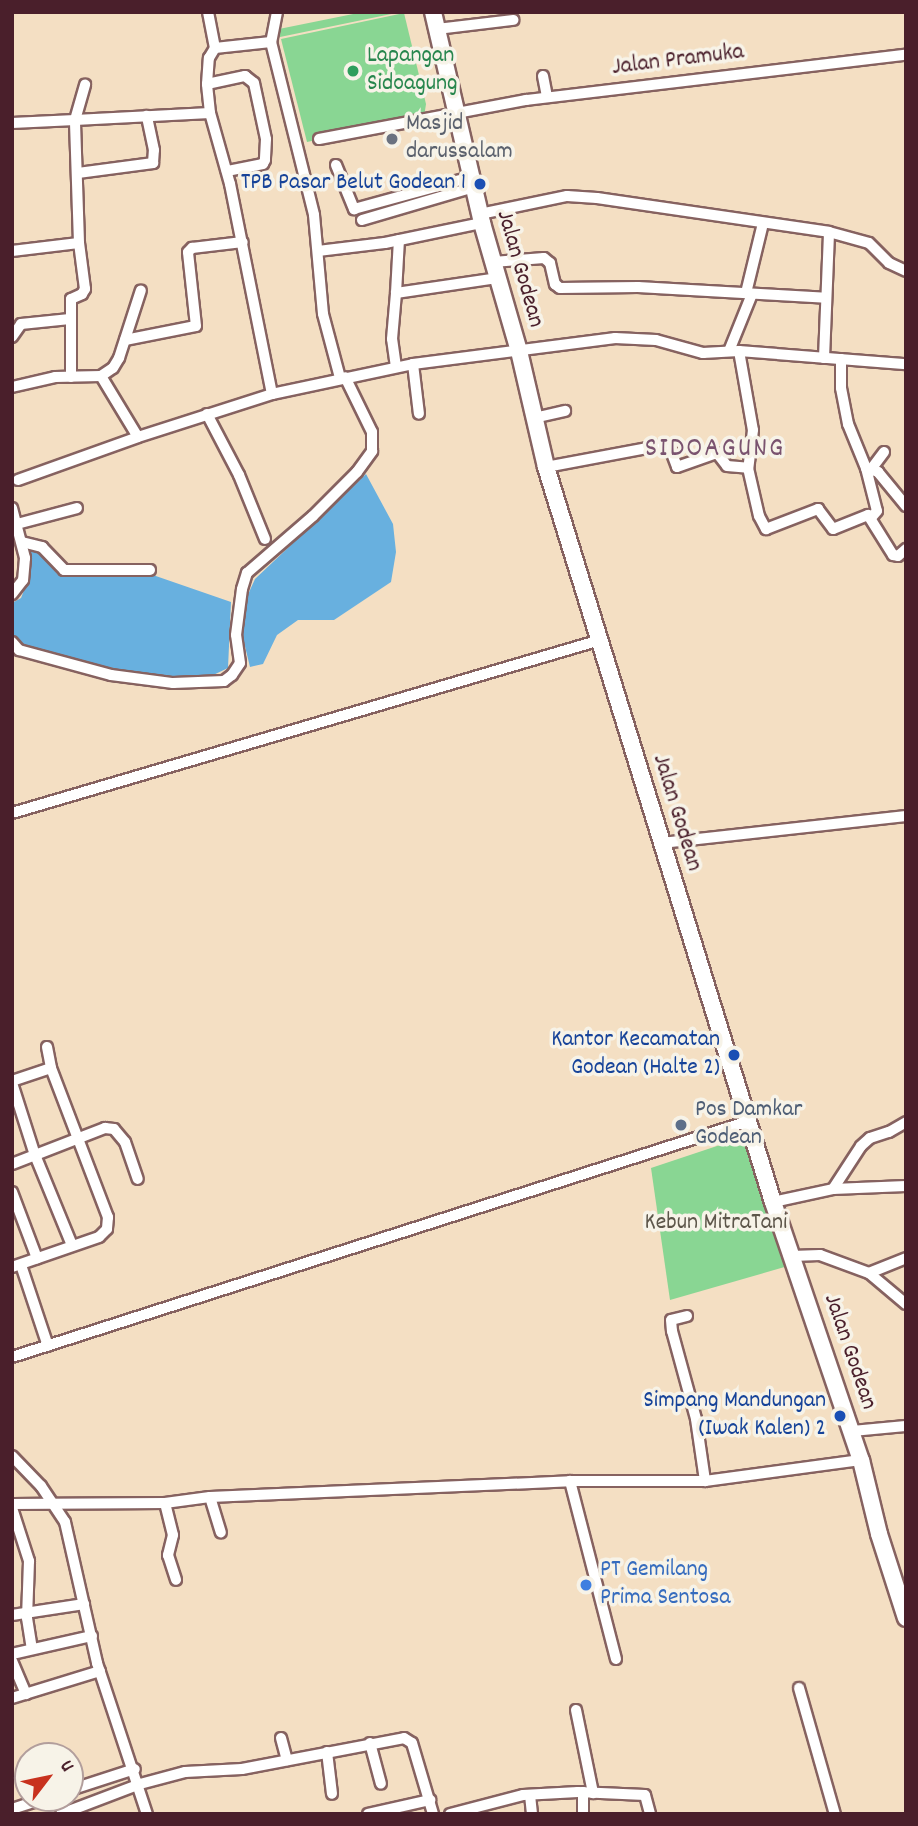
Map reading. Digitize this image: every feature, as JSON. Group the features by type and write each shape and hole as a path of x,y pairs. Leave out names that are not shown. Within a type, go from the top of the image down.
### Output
{"main road":[{"name":"Jalan Godean","path":"433,12 481,219 519,351 546,467 773,1202 852,1431 879,1534 906,1618"}],"street":[{"path":"208,12 215,48 209,58 209,113 227,171 243,242 272,394"},
{"path":"12,642 19,650 111,675 173,683 224,681 240,663 236,635 242,589 247,573 313,516 357,472 372,451 372,432 342,378 323,314 314,215 271,43 277,12"},
{"path":"437,29 513,20"},
{"path":"215,48 271,43"},
{"name":"Jalan Pramuka","path":"319,139 456,111 547,97 906,55"},
{"path":"207,84 245,76 254,83 266,139 265,160 263,164 227,171"},
{"path":"543,76 547,97"},
{"path":"71,377 71,299 82,294 85,289 79,243 75,120 85,84"},
{"path":"12,123 209,113"},
{"path":"78,173 153,163 154,150 147,116"},
{"path":"336,165 354,209 473,182"},
{"path":"362,220 473,182"},
{"path":"318,251 399,240 568,197 829,232 869,243 888,264 906,271"},
{"path":"763,223 734,351 753,430 748,468 759,516 766,529 818,509 833,529 866,515 871,518 892,555 898,556 906,549"},
{"path":"824,358 829,232"},
{"path":"396,367 392,339 399,240"},
{"path":"125,340 196,326 188,252 192,248 243,242"},
{"path":"12,251 79,243"},
{"path":"396,293 544,258 550,263 555,284 560,288 589,286 826,298"},
{"path":"12,387 71,377 101,376 113,368 141,290"},
{"path":"12,337 21,324 70,319"},
{"path":"18,480 138,437 272,394 413,364 615,338 656,340 703,353 734,351 906,364"},
{"path":"841,359 841,388 848,424 869,468 877,511 871,518"},
{"path":"413,364 419,414"},
{"path":"101,376 138,437"},
{"path":"534,418 565,411"},
{"path":"207,414 239,475 265,539"},
{"path":"546,467 664,444 671,451 677,467 717,453 727,466 748,468"},
{"path":"869,468 884,452"},
{"path":"869,468 906,506"},
{"path":"12,508 25,558 23,580 12,594"},
{"path":"17,524 77,508"},
{"path":"22,542 42,547 64,570 150,570"},
{"path":"12,813 600,640"},
{"path":"662,843 906,816"},
{"path":"47,1047 51,1068 77,1141 108,1217 107,1229 99,1237 17,1266 48,1346"},
{"path":"51,1068 12,1082 35,1155 72,1245"},
{"path":"12,1357 749,1121"},
{"path":"833,1189 861,1146 870,1138 889,1132 906,1122"},
{"path":"12,1164 105,1128 114,1129 125,1142 138,1179"},
{"path":"773,1202 833,1189 906,1186"},
{"path":"12,1192 37,1258"},
{"path":"792,1256 820,1255 869,1273 906,1304"},
{"path":"869,1273 906,1258"},
{"path":"687,1316 671,1320 672,1331 696,1419 705,1481"},
{"path":"852,1431 906,1426"},
{"path":"12,1456 56,1505 65,1522 100,1671 140,1784 147,1814"},
{"path":"32,1648 27,1612 29,1561 12,1506 164,1503 210,1497 570,1481 705,1481 861,1460"},
{"path":"570,1481 616,1659"},
{"path":"210,1497 221,1532"},
{"path":"164,1503 173,1535 168,1555 176,1580"},
{"path":"12,1615 84,1604"},
{"path":"12,1654 92,1636"},
{"path":"12,1661 26,1693"},
{"path":"12,1698 100,1671"},
{"path":"799,1688 835,1814"},
{"path":"576,1710 588,1792 583,1814"},
{"path":"281,1738 287,1760"},
{"path":"61,1814 140,1784 185,1772 242,1769 404,1738 412,1742 433,1814"},
{"path":"370,1743 381,1784"},
{"path":"327,1752 332,1794"},
{"path":"84,1785 135,1769"},
{"path":"450,1814 530,1795 588,1792 645,1795 650,1814"},
{"path":"530,1795 532,1814"},
{"path":"368,1814 430,1800"}],"green space":[{"path":"363,12 401,12 280,37 279,29"},
{"name":"Lapangan Sidoagung","path":"404,13 426,104 424,117 307,142 281,39"},
{"name":"Kebun MitraTani","path":"747,1136 788,1266 670,1300 651,1168"}],"water":[{"path":"366,474 393,524 396,552 391,582 334,620 298,620 277,635 263,664 250,667 241,630 245,601 255,579"},
{"path":"37,549 70,576 126,572 150,574 231,602 228,668 209,677 161,679 20,647 12,638 12,603 21,598 28,580 31,551"}],"place":[{"name":"Lapangan Sidoagung","path":"353,71"},
{"name":"Masjid darussalam","path":"392,139"},
{"name":"TPB Pasar Belut Godean 1","path":"480,184"},
{"name":"Kantor Kecamatan Godean (Halte 2)","path":"734,1055"},
{"name":"Pos Damkar Godean","path":"681,1125"},
{"name":"Simpang Mandungan (Iwak Kalen) 2","path":"840,1416"},
{"name":"PT Gemilang Prima Sentosa","path":"586,1585"}],"district":[{"name":"SIDOAGUNG","path":"715,450"}]}
